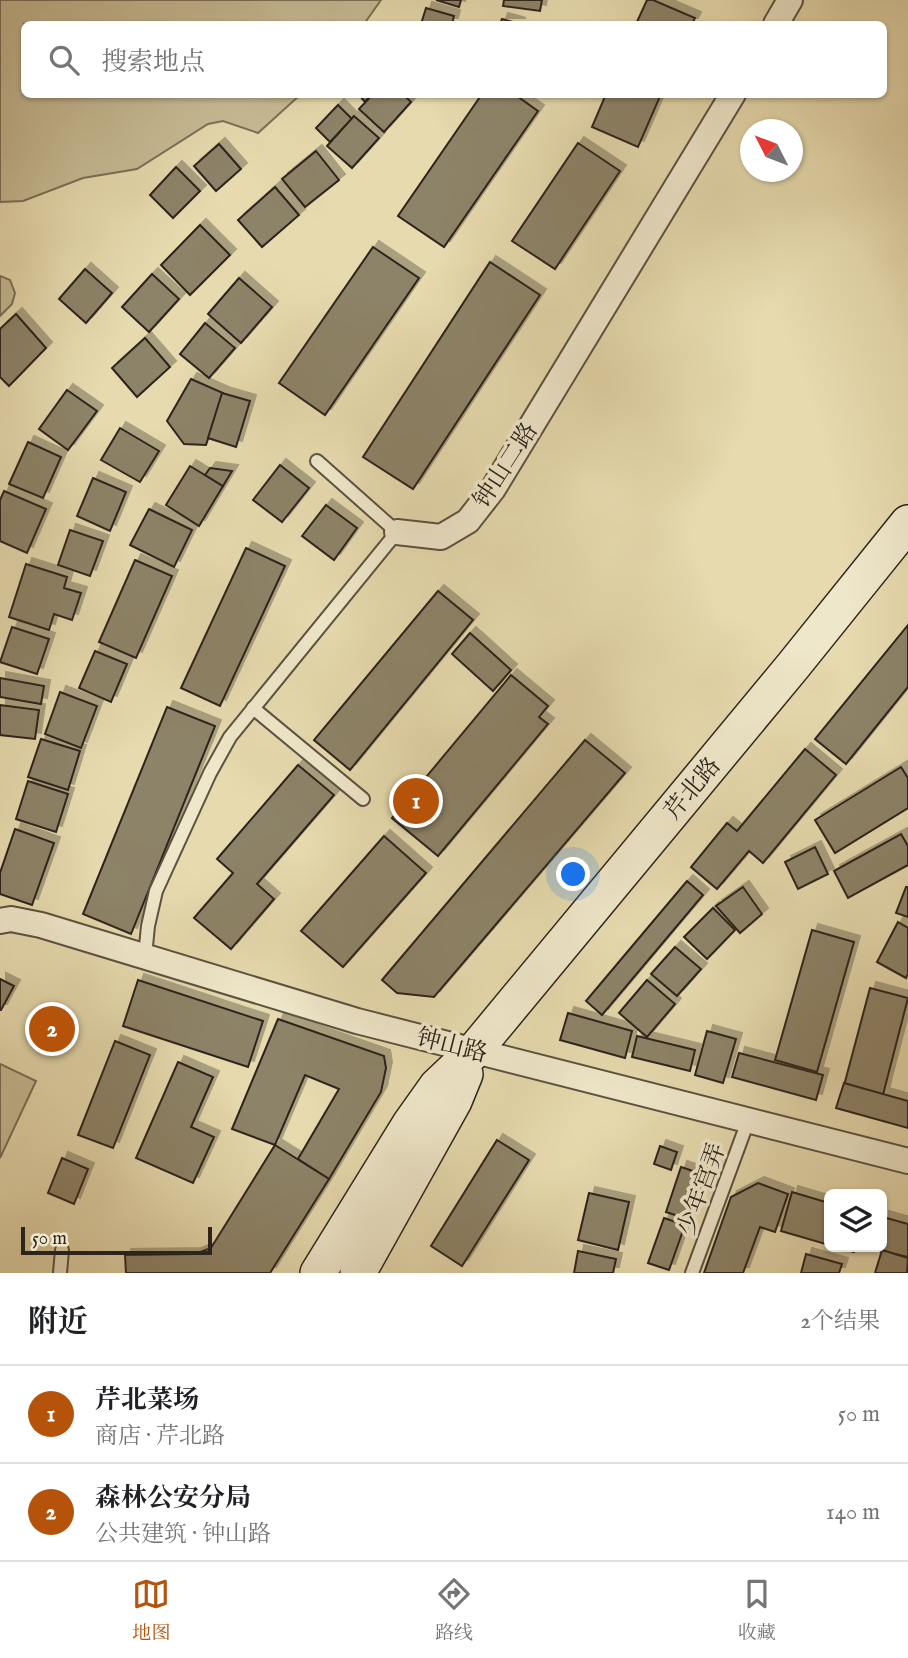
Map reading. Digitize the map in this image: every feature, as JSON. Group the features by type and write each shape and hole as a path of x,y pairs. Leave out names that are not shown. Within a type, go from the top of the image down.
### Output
{"main road":[{"name":"芹北路","path":"318,1273 410,1124 437,1086 474,1051 908,523"},
{"name":"芹北路","path":"358,1273 454,1101 474,1051"}],"street":[{"path":"778,21 790,0"},
{"name":"钟山二路","path":"397,533 441,537 468,520 493,489 731,98"},
{"name":"钟山路","path":"0,921 11,919 41,925 357,1021 908,1161"}],"lane":[{"path":"145,956 156,891 230,737 397,533 317,461"},
{"path":"253,708 363,799"},
{"name":"少年宫弄","path":"692,1273 748,1121"},
{"path":"60,1273 62,1250"}],"shaded area":[{"path":"0,0 381,0 366,21 21,21 21,98 297,98 258,133 223,121 208,124 137,169 83,178 23,201 0,202"},
{"path":"0,276 10,280 15,293 12,304 0,316"},
{"path":"0,1064 36,1081 0,1158"}],"building":[{"path":"436,0 461,0 459,7"},
{"path":"504,0 542,0 540,11 503,6"},
{"path":"647,0 653,0 695,18 694,21 637,21"},
{"path":"426,8 454,16 453,21 422,21"},
{"path":"369,98 407,98 411,102 384,132 359,109"},
{"path":"479,98 520,98 538,111 444,247 398,216"},
{"path":"604,98 659,98 638,147 592,127"},
{"path":"338,105 352,119 330,142 316,128"},
{"path":"354,116 379,138 352,168 327,146"},
{"path":"578,143 620,171 555,269 512,241"},
{"path":"219,144 241,169 216,191 194,166"},
{"path":"316,151 339,180 305,207 282,179"},
{"path":"176,167 200,191 173,218 150,195"},
{"path":"275,187 299,215 262,247 238,220"},
{"path":"200,225 230,255 190,295 161,265"},
{"path":"373,247 419,278 325,415 279,383"},
{"path":"490,262 540,295 413,489 363,457"},
{"path":"85,269 112,293 86,323 59,299"},
{"path":"152,274 179,299 149,332 122,307"},
{"path":"239,278 272,307 241,343 208,314"},
{"path":"16,314 46,348 9,386 0,377 0,329"},
{"path":"205,323 235,348 209,378 180,354"},
{"path":"145,338 170,367 137,397 112,368"},
{"path":"191,379 223,393 206,445 184,444 167,421"},
{"path":"67,390 97,411 68,450 39,429"},
{"path":"222,393 250,401 236,447 208,438"},
{"path":"120,428 159,451 140,482 101,460"},
{"path":"28,442 61,457 43,498 9,484"},
{"path":"280,465 309,488 282,522 253,500"},
{"path":"190,466 223,486 199,526 166,505"},
{"path":"210,468 232,471 223,486 205,475"},
{"path":"93,478 126,492 110,531 77,516"},
{"path":"4,491 46,509 27,553 0,541 0,500"},
{"path":"326,505 357,528 334,560 302,536"},
{"path":"149,509 192,530 174,567 130,545"},
{"path":"70,530 103,541 90,576 58,565"},
{"path":"246,548 285,566 220,706 181,688"},
{"path":"135,560 172,576 136,658 99,642"},
{"path":"26,564 67,577 64,588 81,593 72,620 54,614 49,630 9,617"},
{"path":"438,591 473,620 350,770 314,740"},
{"path":"908,625 908,687 846,764 815,739"},
{"path":"12,627 49,639 37,674 0,662"},
{"path":"470,633 511,670 493,691 452,654"},
{"path":"95,651 127,664 111,702 79,688"},
{"path":"511,675 548,706 539,717 548,724 438,856 392,818"},
{"path":"0,678 44,686 41,704 0,697"},
{"path":"60,692 97,706 81,748 45,734"},
{"path":"0,705 39,710 35,739 0,735"},
{"path":"167,707 215,726 131,934 83,914"},
{"path":"41,739 80,751 68,790 28,777"},
{"path":"585,740 625,773 434,997 397,993 382,980"},
{"path":"805,749 836,775 763,863 749,851 717,889 691,867 727,823 737,831"},
{"path":"298,765 334,795 257,884 274,899 231,949 194,918 233,873 217,859"},
{"path":"901,767 908,778 908,808 835,853 815,820"},
{"path":"28,781 68,794 56,832 16,819"},
{"path":"15,829 54,843 32,905 0,894 0,873"},
{"path":"901,834 908,846 908,865 848,898 834,871"},
{"path":"384,836 426,873 343,967 301,931"},
{"path":"815,847 828,874 798,889 785,862"},
{"path":"687,881 703,895 602,1015 586,1001"},
{"path":"743,887 762,914 740,933 716,906"},
{"path":"908,887 908,917 896,913"},
{"path":"713,908 735,930 707,959 684,937"},
{"path":"898,922 908,928 906,978 877,962"},
{"path":"812,930 854,942 817,1072 775,1060"},
{"path":"675,947 701,969 677,996 651,974"},
{"path":"0,979 14,986 1,1010 0,1010"},
{"path":"138,980 263,1021 248,1067 123,1026"},
{"path":"647,980 675,1004 647,1037 619,1013"},
{"path":"870,988 908,998 877,1118 838,1108"},
{"path":"568,1013 632,1031 625,1058 560,1040"},
{"path":"278,1019 384,1056 386,1068 381,1092 329,1179 298,1159 339,1089 305,1075 275,1145 232,1129"},
{"path":"707,1031 736,1039 723,1083 695,1075"},
{"path":"637,1036 695,1050 690,1071 632,1057"},
{"path":"115,1041 150,1055 113,1148 78,1135"},
{"path":"739,1053 823,1075 816,1100 732,1077"},
{"path":"178,1062 213,1077 191,1127 214,1137 193,1183 136,1158"},
{"path":"844,1083 908,1101 908,1128 836,1108"},
{"path":"497,1140 529,1160 462,1266 431,1246"},
{"path":"275,1145 329,1179 270,1273 126,1273 125,1255 195,1254 211,1248"},
{"path":"660,1146 677,1152 671,1170 654,1164"},
{"path":"62,1158 88,1169 74,1204 48,1193"},
{"path":"681,1167 702,1174 687,1219 666,1212"},
{"path":"758,1183 788,1194 775,1232 760,1227 743,1273 704,1273 731,1197"},
{"path":"792,1192 824,1202 824,1244 781,1231"},
{"path":"589,1193 629,1202 618,1250 578,1240"},
{"path":"664,1218 685,1225 669,1270 648,1263"},
{"path":"887,1218 908,1224 908,1257 887,1252"},
{"path":"578,1251 616,1259 613,1273 574,1273"},
{"path":"881,1252 908,1258 907,1273 875,1273"},
{"path":"806,1254 842,1264 839,1273 801,1273"}],"place":[{"name":"芹北菜场","path":"416,801"},
{"name":"森林公安分局","path":"52,1029"}]}
